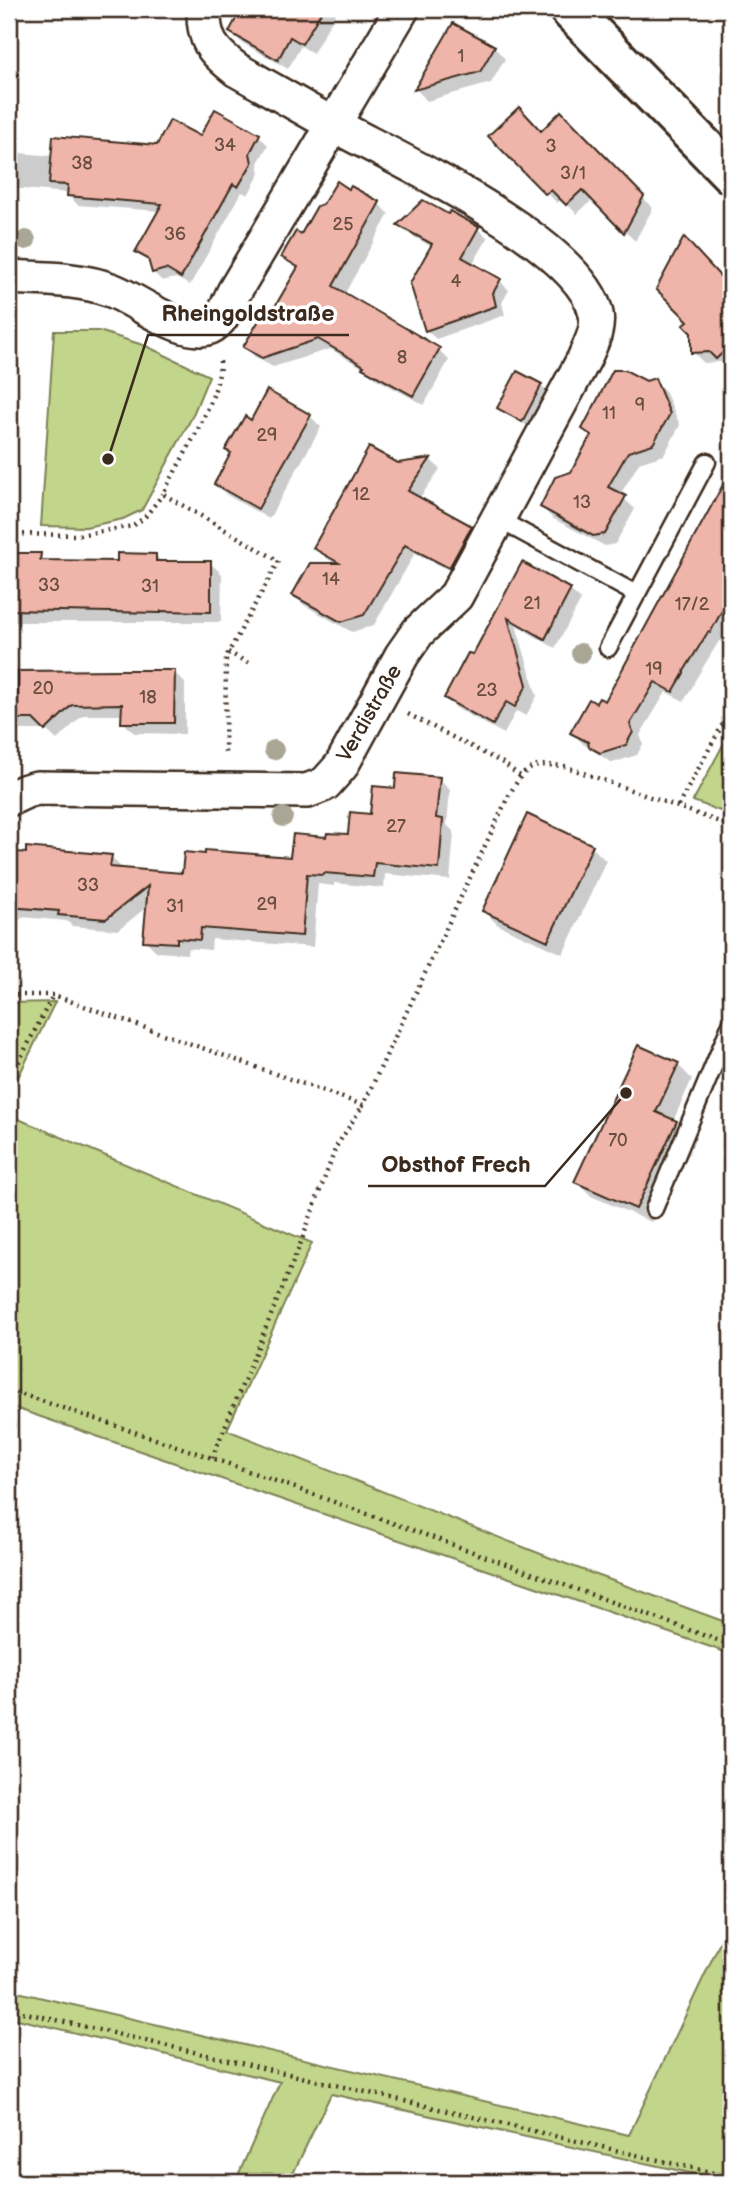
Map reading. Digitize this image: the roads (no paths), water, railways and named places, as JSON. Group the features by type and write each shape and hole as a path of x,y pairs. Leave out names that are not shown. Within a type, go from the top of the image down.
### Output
{"street":[{"name":"Verdistraße","path":"9,799 37,788 307,791 325,784 341,766 418,632 456,596 597,327 592,302 570,270 524,233 437,180 237,70 218,56 207,39 204,9"},
{"path":"9,277 81,283 110,290 179,325 211,327 222,316 332,124 402,9"},
{"path":"569,9 731,174"}],"lane":[{"path":"608,648 707,462"},
{"path":"498,519 636,594"},
{"path":"654,1209 731,1024"}],"place":[{"name":"Rheingoldstraße","path":"108,459"},
{"name":"Obsthof Frech","path":"626,1093"}]}
